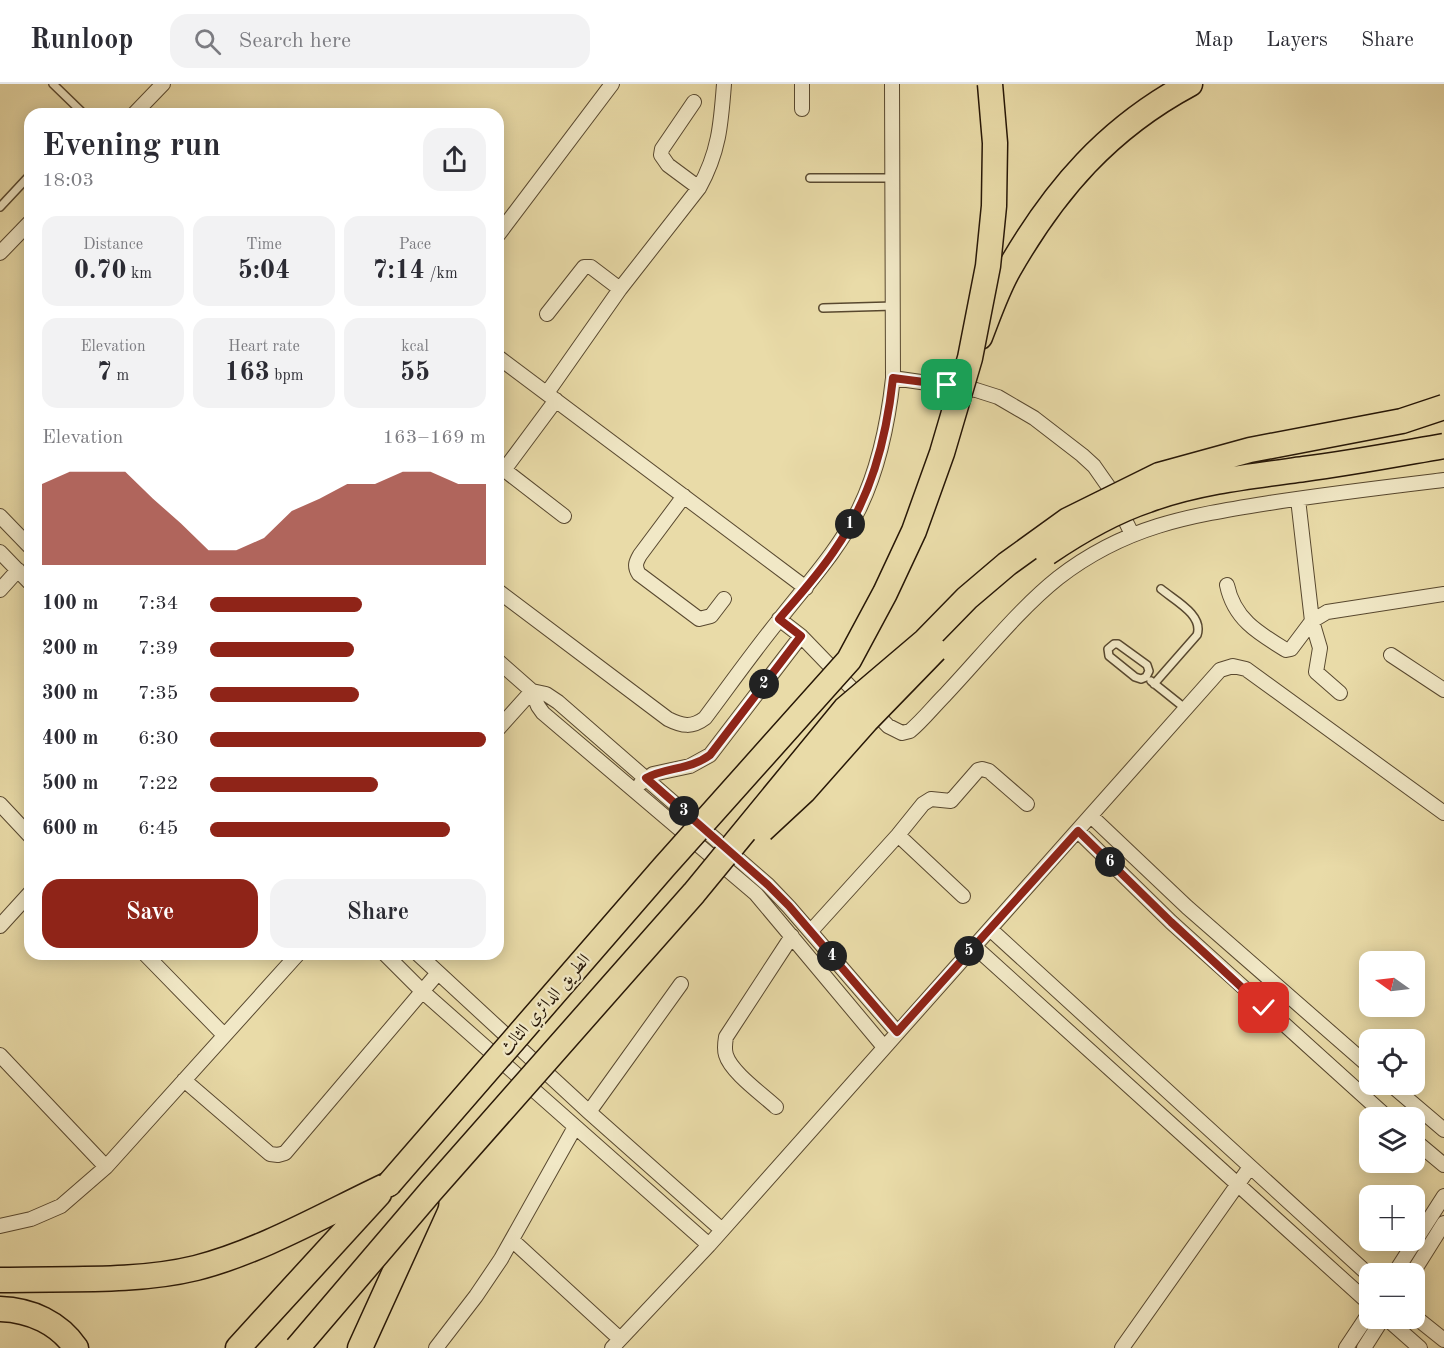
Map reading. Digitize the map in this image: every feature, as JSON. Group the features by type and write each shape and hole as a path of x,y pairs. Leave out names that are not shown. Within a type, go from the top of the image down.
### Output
{"highway":[{"path":"970,358 988,266 994,206 995,143 990,84"},
{"path":"970,358 1008,271 1040,220 1071,177 1109,140 1160,100 1190,84"},
{"name":"الطريق الدائري الثالث","path":"238,1348 389,1184 664,867 849,660 885,593 914,531 942,453 970,358"},
{"name":"الطريق الدائري الثالث","path":"297,1348 431,1191 694,893 845,709 925,640 967,598 1007,564 1068,520 1158,476 1250,450 1402,421 1444,407"},
{"path":"694,893 804,791 866,721 994,590 1069,539 1122,510 1148,499 1180,490 1444,446"},
{"path":"0,1280 127,1277 196,1268 236,1255 389,1184"},
{"path":"360,1348 431,1191"},
{"path":"0,1309 23,1312 49,1322 62,1330 76,1348"}],"street":[{"path":"140,108 163,84"},
{"path":"504,227 612,84"},
{"path":"504,464 620,289 699,188 714,158 718,142 724,84"},
{"path":"802,84 802,109"},
{"path":"504,596 668,719 681,725 698,723 705,718 779,619 835,550 863,499 876,466 888,421 893,378 894,306 892,84"},
{"path":"694,102 665,143 661,155 668,165 699,188"},
{"path":"0,253 24,228"},
{"path":"547,314 584,267 591,267 620,289"},
{"path":"504,361 806,588"},
{"path":"893,378 976,390 998,397 1034,418 1082,454 1094,466 1108,486 1132,534"},
{"path":"504,470 564,516"},
{"path":"779,619 801,636 888,726 902,733 910,731 1057,579 1089,556 1132,534 1197,514 1444,480"},
{"path":"684,496 640,555 635,565 636,570 699,619 703,620 711,616 724,599"},
{"path":"1298,499 1312,621 1320,648 1316,672 1340,693"},
{"path":"0,516 24,542"},
{"path":"0,552 24,576"},
{"path":"0,590 18,570"},
{"path":"1227,585 1232,603 1242,618 1286,650 1291,649 1312,621 1332,610 1444,594"},
{"path":"634,790 646,778 661,771 690,766 710,755 801,636"},
{"path":"1391,655 1444,690"},
{"path":"504,666 532,691 543,713 756,894 884,1047"},
{"path":"512,1240 616,1344 709,1245 1220,670 1226,667 1240,667 1444,813"},
{"path":"532,691 546,694 558,702 753,871 811,931 897,1032"},
{"path":"504,722 532,691"},
{"path":"811,931 927,801 930,799 951,801 975,772 982,769 989,771 1028,804"},
{"path":"0,804 24,830"},
{"path":"1091,816 1187,907 1359,1057"},
{"path":"1078,831 1213,961 1376,1107"},
{"path":"898,835 963,896"},
{"path":"0,926 24,900"},
{"path":"990,929 1359,1266"},
{"path":"776,1107 733,1067 724,1047 726,1037 792,936"},
{"path":"974,946 1359,1294"},
{"path":"151,960 224,1035"},
{"path":"0,1226 31,1219 61,1206 106,1167 293,960"},
{"path":"391,960 422,991 709,1245"},
{"path":"424,960 722,1230"},
{"path":"184,1080 270,1154 278,1155 285,1152 437,974"},
{"path":"589,1112 681,984"},
{"path":"0,1055 106,1167"},
{"path":"1403,1095 1444,1130"},
{"path":"436,1348 476,1296 512,1240 575,1127"},
{"path":"1425,1149 1444,1165"},
{"path":"1122,1348 1250,1167"},
{"path":"1401,1263 1444,1196"},
{"path":"1419,1263 1444,1223"},
{"path":"1425,1325 1444,1340"},
{"path":"1346,1348 1359,1328"},
{"path":"1364,1348 1377,1329"},
{"path":"1398,1329 1420,1348"}],"lane":[{"path":"53,84 78,108"},
{"path":"810,178 893,178"},
{"path":"0,207 24,181"},
{"path":"823,308 894,306"},
{"path":"1154,684 1197,635 1199,629 1196,618 1161,588"},
{"path":"1118,644 1147,666 1149,671 1146,677 1138,679 1112,659 1107,653 1110,645 1118,644"},
{"path":"1146,677 1186,709"}],"route":[{"path":"947,385 893,378 888,421 876,466 858,510 835,550 779,619 801,636 710,755 690,766 661,771 646,778 789,906 897,1032 1078,831 1171,922 1264,1008"}]}
